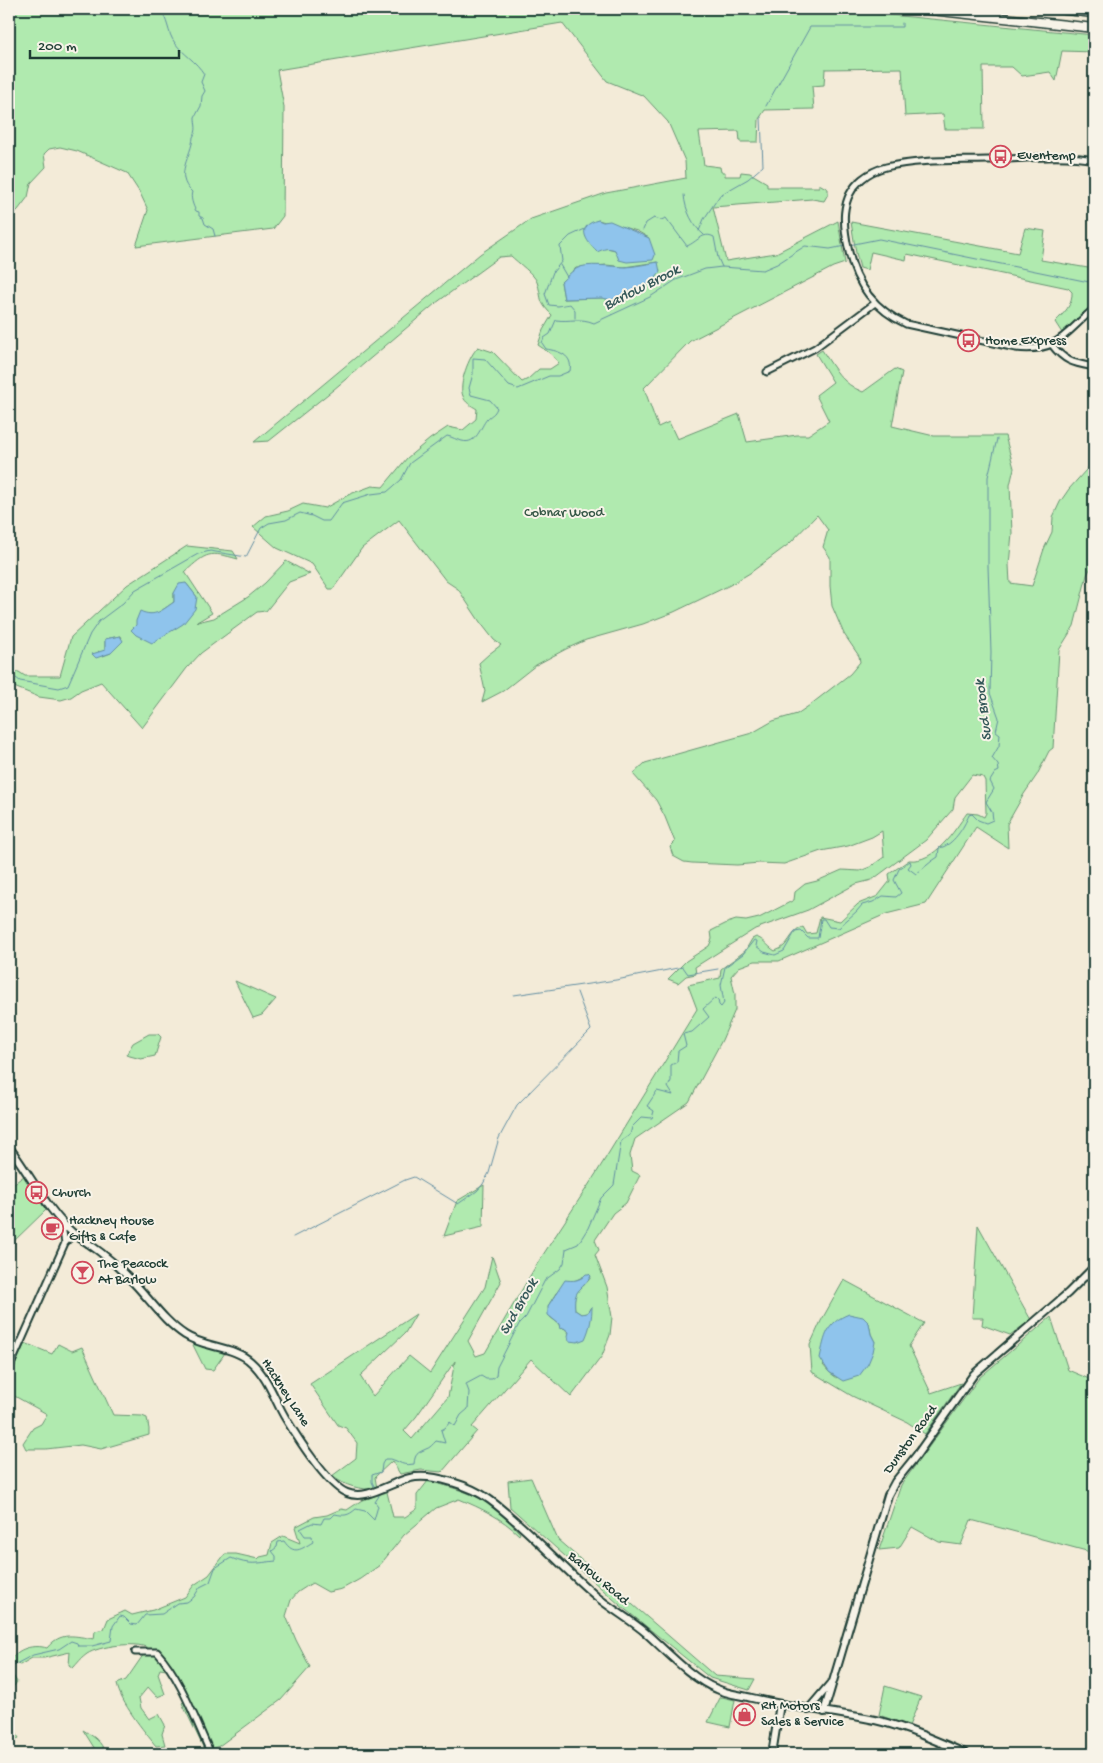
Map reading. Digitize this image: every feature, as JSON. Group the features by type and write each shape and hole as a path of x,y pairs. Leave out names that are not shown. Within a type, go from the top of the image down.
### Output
{"highway":[{"path":"922,9 1094,28"},
{"path":"1057,9 1094,13"}],"main road":[{"name":"Hackney Lane","path":"9,1147 51,1208 73,1234 90,1244 133,1282 166,1319 185,1335 201,1343 237,1353 251,1362 270,1389 286,1419 324,1473 339,1489 354,1495 376,1492 402,1480"},
{"name":"Dunston Road","path":"824,1712 888,1496 895,1482 916,1456 974,1374 1056,1304 1094,1267"},
{"name":"Barlow Road","path":"402,1480 413,1477 429,1477 457,1484 488,1498 598,1598 641,1629 705,1683 722,1691 780,1704 886,1722 967,1754"},
{"name":"Dunston Road","path":"808,1710 833,1681"},
{"path":"772,1754 780,1704"}],"street":[{"path":"1094,160 1078,158 930,162 885,168 862,179 854,188 848,199 844,215 845,236 856,276 874,303 896,319 917,327 1028,349 1052,345 1073,330 1094,309"},
{"path":"767,372 815,348 874,303"},
{"path":"1052,345 1059,355 1066,360 1094,367"},
{"path":"61,1219 66,1243"},
{"path":"9,1369 66,1243 73,1234"},
{"path":"136,1652 157,1652 166,1662 178,1682 211,1754"}],"green space":[{"name":"Cobnar Wood","path":"9,9 829,9 1094,35 1094,52 1062,51 1056,81 1050,72 1022,76 1012,67 983,67 984,129 945,129 943,114 905,116 902,68 825,69 824,85 812,86 814,109 765,110 759,119 758,142 740,142 739,131 699,132 704,165 720,167 721,172 725,172 725,176 740,176 741,172 750,173 767,183 767,187 819,187 819,184 828,189 828,194 824,201 812,199 713,207 726,261 776,253 838,221 845,263 833,267 690,341 644,388 658,427 669,422 677,439 739,414 747,442 808,435 829,421 816,395 833,382 816,354 822,350 844,380 849,385 863,392 895,369 902,372 892,426 934,436 1005,436 1014,468 1010,485 1012,533 1009,565 1010,583 1032,586 1044,549 1052,532 1053,517 1060,502 1094,461 1094,561 1087,575 1074,626 1059,650 1053,748 1049,751 1037,775 1007,824 1008,848 976,827 926,904 886,914 779,961 755,961 739,967 731,976 735,994 735,1010 722,1040 689,1102 635,1139 630,1155 632,1171 640,1175 626,1203 613,1213 595,1240 599,1250 595,1255 607,1287 612,1317 610,1335 602,1356 571,1397 531,1359 472,1427 477,1431 442,1472 421,1470 400,1474 392,1461 375,1477 377,1489 353,1487 332,1476 356,1458 357,1443 346,1428 338,1425 310,1384 416,1314 405,1333 360,1376 373,1396 409,1356 430,1373 485,1287 492,1256 501,1282 468,1341 476,1356 485,1353 537,1264 597,1172 697,1009 688,985 720,978 721,969 745,951 752,939 756,937 775,951 784,946 803,927 807,934 816,933 820,917 840,921 858,904 878,896 890,881 889,874 909,860 918,860 935,851 950,837 967,813 978,814 984,817 986,813 985,781 983,777 972,775 955,797 953,809 926,840 872,880 856,884 808,910 755,929 695,967 696,974 686,976 678,983 668,979 686,961 709,946 712,939 711,931 736,920 746,921 759,918 794,900 795,892 805,884 842,870 860,871 870,867 884,857 882,831 848,846 821,851 784,864 759,863 737,865 684,862 673,856 670,847 675,842 656,800 633,774 645,763 752,733 773,721 797,714 850,674 860,662 859,656 844,634 832,606 830,557 823,547 828,530 817,515 789,544 750,573 730,585 674,612 643,624 586,640 566,649 536,665 503,691 482,702 485,691 479,663 501,645 494,640 458,589 446,581 399,520 362,548 333,589 329,589 312,564 277,548 253,527 266,516 288,511 303,504 325,508 350,494 372,486 383,487 407,458 430,439 448,427 463,430 476,419 477,409 465,400 462,385 468,364 478,347 493,352 522,382 539,369 550,369 559,363 551,354 538,345 543,330 552,315 542,302 536,279 511,256 499,257 436,303 269,441 254,442 480,254 531,219 606,193 686,178 685,161 668,122 644,96 607,81 562,23 277,70 284,107 283,216 273,229 136,246 148,210 127,173 77,151 60,147 49,149 44,154 46,167 31,183 28,197 9,219","holes":["598,220 637,231 649,238 615,250 607,248","657,262 642,285 621,297 611,300 602,298 564,299 561,282 576,268 606,265 624,267","589,1274 591,1277 578,1291 575,1298 575,1310 581,1314 587,1313 591,1307 577,1342 550,1317 548,1306 556,1293","455,1361 448,1397 412,1439 404,1431"]},
{"path":"851,222 1018,253 1025,228 1045,231 1041,260 1094,269 1094,304 1062,333 1055,322 1071,301 1072,292 1068,288 907,254 906,260 871,252 867,270 860,268"},
{"path":"187,546 233,551 238,559 214,554 209,555 198,560 185,572 212,613 197,622 214,618 248,597 265,583 286,561 310,574 289,582 266,611 257,612 201,653 187,668 142,728 101,682 61,700 39,697 9,685 9,669 25,676 60,676 71,637 127,585","holes":["186,583 197,597 137,625 147,614 155,615 174,602 174,593","122,637 111,653 103,656 98,651 101,653 105,650 105,639"]},
{"path":"235,981 276,999 262,1015 253,1018"},
{"path":"149,1034 158,1034 161,1037 155,1056 141,1059 126,1055 133,1043"},
{"path":"24,1176 46,1210 13,1242 10,1241 9,1187"},
{"path":"484,1185 483,1227 444,1236 457,1201"},
{"path":"978,1225 1031,1320 1010,1335 982,1325 983,1318 972,1318"},
{"path":"844,1280 924,1323 909,1346 931,1393 961,1383 925,1434 907,1422 852,1396 812,1372 810,1345","holes":["869,1323 875,1342 837,1378 823,1365"]},
{"path":"1051,1317 1068,1370 1094,1381 1094,1553 971,1520 961,1545 939,1542 912,1527 899,1548 879,1550 901,1485 979,1378"},
{"path":"25,1343 52,1354 58,1344 72,1351 82,1347 113,1415 142,1416 147,1418 149,1435 101,1449 81,1445 26,1449 23,1443 33,1428 41,1424 47,1414 9,1393 9,1379"},
{"path":"192,1343 225,1353 213,1370 205,1369"},
{"path":"531,1478 558,1540 715,1676 755,1679 749,1690 710,1678 621,1606 510,1507 508,1481"},
{"path":"428,1481 478,1497 490,1504 520,1533 519,1535 506,1523 491,1514 459,1499 436,1508 404,1535 380,1565 360,1579 342,1589 328,1592 312,1583 298,1592 291,1600 286,1616 310,1667 281,1700 219,1746 205,1751 182,1703 188,1697 173,1671 160,1669 158,1674 165,1694 157,1697 148,1687 139,1698 141,1708 149,1719 159,1714 165,1725 162,1734 165,1745 156,1746 139,1725 127,1708 117,1684 126,1680 148,1648 135,1645 118,1645 100,1649 85,1655 73,1668 69,1665 70,1652 44,1658 32,1658 20,1665 10,1661 21,1650 31,1647 47,1648 57,1639 63,1637 74,1636 94,1639 95,1631 104,1629 108,1619 125,1611 132,1615 153,1610 185,1597 194,1585 209,1575 225,1554 236,1554 258,1559 269,1555 272,1543 283,1536 300,1543 295,1527 314,1517 327,1515 341,1509 347,1510 362,1500 387,1492 393,1517 405,1517 417,1509 417,1495"},
{"path":"9,1669 17,1682 9,1692"},
{"path":"885,1686 921,1697 909,1726 879,1715"},
{"path":"722,1697 735,1700 730,1727 708,1722"},
{"path":"9,1722 19,1738 9,1744"},
{"path":"83,1730 100,1743 105,1754 98,1754"},
{"path":"872,1750 874,1754 835,1753"}],"water":[{"path":"598,220 603,222 610,221 649,238 655,255 653,260 627,262 619,260 613,249 597,252 586,238 585,230 587,226"},
{"path":"658,262 660,272 652,284 642,285 621,297 611,300 602,298 564,299 561,282 580,267 593,265 626,267"},
{"path":"186,583 197,597 195,609 183,624 152,643 136,635 131,630 136,625 140,611 150,614 162,610 174,602 174,593 179,584"},
{"path":"120,636 123,641 111,653 96,658 92,654 105,650 105,639"},
{"path":"586,1274 591,1276 578,1291 575,1298 575,1310 581,1314 587,1313 592,1306 589,1327 585,1339 577,1342 569,1341 569,1332 564,1328 560,1329 559,1324 548,1315 548,1306 565,1280 576,1280"},
{"path":"849,1314 863,1317 869,1323 875,1342 868,1364 859,1376 843,1381 829,1372 820,1358 825,1337 831,1326"}],"waterway":[{"path":"145,9 151,12 163,13"},
{"path":"159,9 165,17 175,43 204,74 201,82 205,91 202,96 201,106 195,117 196,127 185,165 184,179 192,192 196,211 199,212 199,216 203,218 205,224 213,229 215,236"},
{"path":"766,106 810,27 902,27 902,23"},
{"path":"699,231 704,219 720,195 748,179 763,166 761,117"},
{"path":"684,195 690,217 704,235"},
{"path":"643,230 646,223 654,218 661,220 666,218 687,246 703,236 710,235 714,237 718,258 722,267"},
{"path":"575,318 575,310 570,304 549,305 545,294 553,272 562,261 560,246 570,236 585,229"},
{"name":"Barlow Brook","path":"849,245 879,239 1094,283"},
{"name":"Barlow Brook","path":"9,673 20,681 59,688 68,685 90,634 99,621 123,603 135,590 198,554 210,551 246,557 261,528 269,523 286,520 300,513 322,521 329,521 342,503 371,494 387,492 401,480 410,463 447,436 467,442 475,438 487,419 497,408 490,400 471,395 469,388 473,374 473,358 485,359 509,386 518,389 549,376 558,376 570,371 567,358 556,351 546,349 542,343 544,338 550,334 556,320 584,320 594,323 650,297 676,280 705,269 722,267 763,270 777,264 805,246 830,249 845,246"},
{"path":"560,265 567,277"},
{"path":"669,275 676,280"},
{"name":"Sud Brook","path":"376,1490 372,1482 372,1475 381,1472 385,1459 409,1465 414,1464 417,1454 429,1448 436,1441 445,1443 441,1430 450,1422 455,1426 461,1415 468,1409 469,1392 466,1384 481,1376 486,1379 492,1379 496,1376 497,1367 519,1324 526,1317 545,1280 560,1269 564,1263 566,1249 578,1244 588,1228 601,1198 614,1185 621,1141 630,1135 632,1127 642,1117 652,1118 654,1111 647,1106 657,1091 673,1095 668,1087 671,1081 671,1065 677,1062 678,1051 686,1046 683,1034 692,1032 709,1017 703,1009 715,998 721,1007 724,1003 721,985 725,967 743,954 754,940 757,941 756,946 764,952 775,955 784,951 795,932 801,931 808,938 818,938 821,919 824,919 829,927 839,928 862,905 873,902 883,896 896,897 901,893 894,880 899,869 910,861 911,864 908,868 916,874 938,857 939,848 953,840 969,815 972,814 978,820 986,823 993,820 992,812 986,802 994,789 990,781 995,773 999,771 998,765 992,758 999,746 1000,734 996,731 999,718 990,693 988,477 997,439"},
{"path":"514,995 616,980 683,967 688,974 718,969"},
{"path":"293,1237 414,1177 458,1204 477,1191 489,1173 499,1138 517,1105 591,1030 577,992"},
{"name":"Sud Brook","path":"9,1673 12,1672 12,1666 33,1655 59,1649 71,1641 77,1643 78,1646 92,1646 111,1641 113,1626 120,1616 124,1617 131,1624 137,1625 145,1615 162,1614 178,1603 187,1602 194,1597 200,1587 210,1582 215,1568 231,1558 248,1563 276,1561 276,1556 272,1551 277,1547 278,1542 284,1541 294,1550 301,1549 313,1542 312,1536 305,1536 300,1529 312,1523 321,1524 324,1518 331,1518 335,1514 346,1515 356,1509 365,1511 374,1520 378,1506 375,1502 379,1496 378,1493"}],"place":[{"name":"Eventemp","path":"1001,156"},
{"name":"Home Express","path":"969,341"},
{"name":"Church","path":"36,1193"},
{"name":"Hackney House Gifts & Cafe","path":"53,1229"},
{"name":"The Peacock At Barlow","path":"82,1272"},
{"name":"RH Motors Sales & Service","path":"745,1714"}]}
